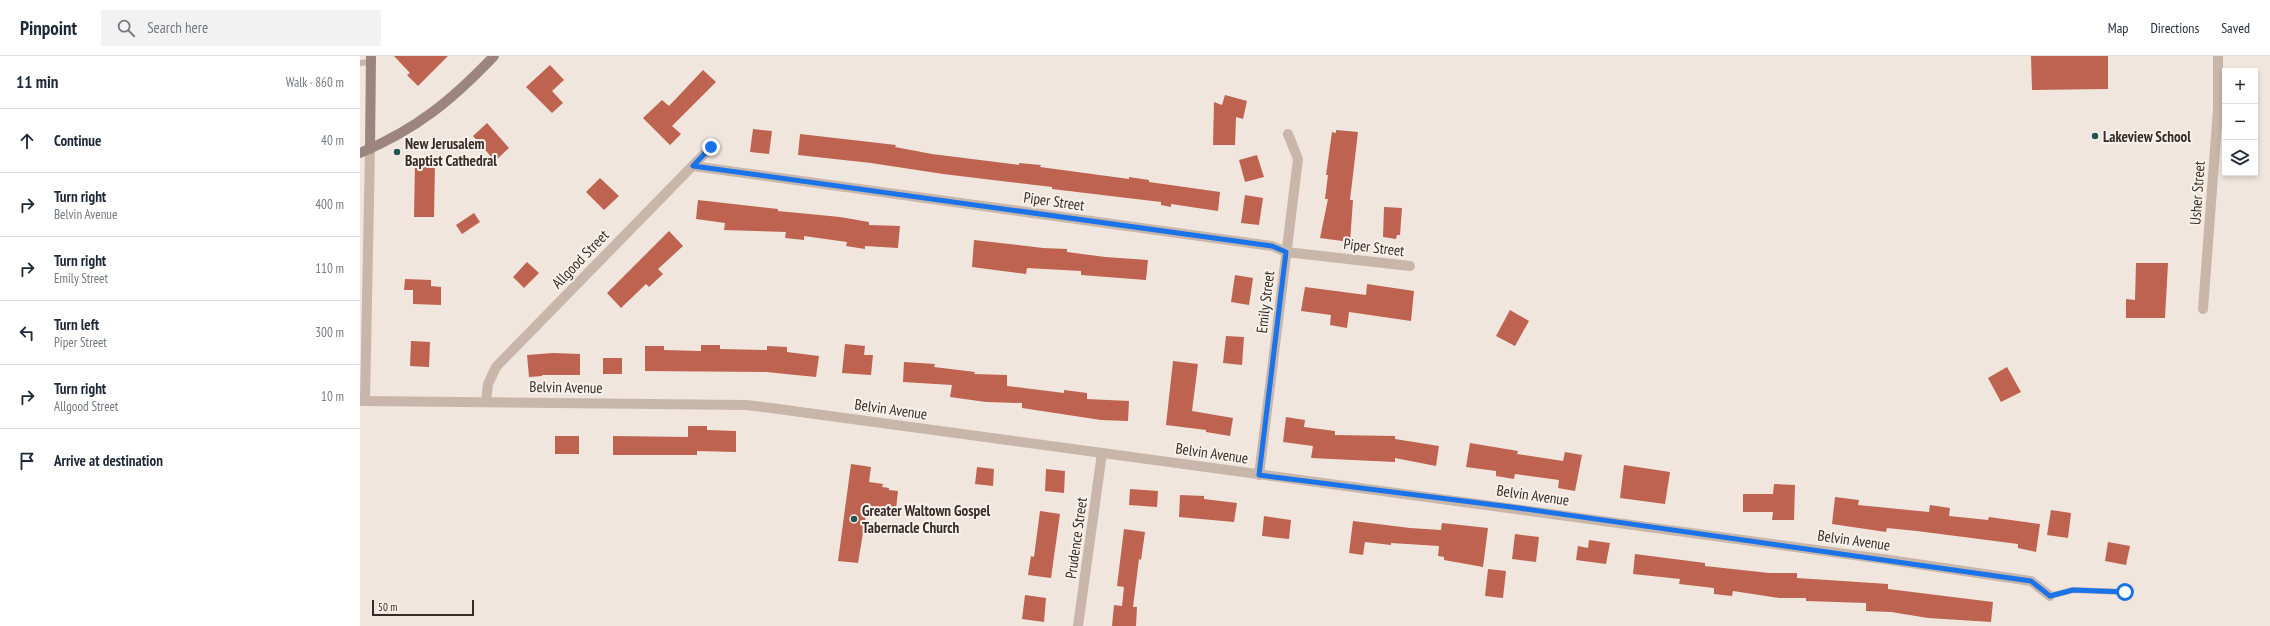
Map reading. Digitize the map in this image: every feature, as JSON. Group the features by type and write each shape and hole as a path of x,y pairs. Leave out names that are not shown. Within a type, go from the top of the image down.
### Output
{"street":[{"path":"360,154 404,132 434,113 461,90 494,56"},
{"name":"Usher Street","path":"2203,309 2218,110 2218,56"},
{"path":"362,401 370,149 371,59"},
{"name":"Emily Street","path":"1259,475 1298,159 1288,134"},
{"name":"Allgood Street","path":"486,402 488,384 496,367 711,147"},
{"name":"Piper Street","path":"693,166 1272,246 1286,252 1410,266"},
{"name":"Belvin Avenue","path":"362,401 746,405 1259,475 1511,507 2031,581 2050,596"},
{"name":"Prudence Street","path":"1078,626 1102,453"}],"lane":[{"path":"360,63 371,59"},
{"path":"2050,596 2073,590 2125,592"}],"building":[{"path":"394,56 448,56 418,86 407,75 410,73"},
{"path":"2031,56 2108,56 2108,89 2032,90"},
{"path":"550,65 564,80 552,91 563,103 552,113 526,87"},
{"path":"703,70 716,82 672,126 681,134 670,145 643,118 662,100 669,106"},
{"path":"1225,95 1247,101 1243,119 1236,117 1235,145 1213,145 1214,102 1222,105"},
{"path":"487,123 509,148 495,161 473,136"},
{"path":"753,129 772,131 769,154 750,152"},
{"path":"1336,130 1358,132 1350,200 1353,200 1350,242 1320,238 1328,199 1325,199 1328,175 1326,175 1332,132 1336,133"},
{"path":"800,134 896,145 895,147 932,154 1019,165 1019,163 1041,165 1040,167 1129,179 1129,177 1149,180 1149,182 1220,192 1218,211 1171,204 1171,207 1161,205 1161,202 1052,189 1052,187 943,174 871,163 798,155"},
{"path":"1257,155 1264,177 1245,182 1239,160"},
{"path":"415,164 435,164 434,217 414,217"},
{"path":"600,178 619,196 604,210 586,192"},
{"path":"1245,195 1263,198 1259,225 1241,223"},
{"path":"698,200 778,209 778,211 840,217 869,222 869,225 900,226 898,248 865,246 865,249 846,246 847,242 804,236 804,240 785,238 786,232 724,230 725,223 696,219"},
{"path":"1384,207 1402,208 1400,235 1397,235 1396,239 1383,237"},
{"path":"474,213 480,222 462,234 456,225"},
{"path":"669,231 683,246 658,269 663,274 649,287 646,284 621,308 607,293"},
{"path":"974,240 1043,248 1067,249 1067,252 1105,257 1148,260 1146,280 1081,275 1081,271 1027,268 1026,274 972,267"},
{"path":"527,262 539,273 524,288 513,277"},
{"path":"2136,263 2168,263 2165,318 2126,318 2126,299 2135,300"},
{"path":"1235,275 1253,278 1249,305 1231,302"},
{"path":"405,279 431,280 431,286 441,287 441,305 413,304 413,290 404,290"},
{"path":"1367,284 1414,291 1411,321 1349,312 1347,328 1330,325 1331,315 1301,311 1305,287 1366,295"},
{"path":"1510,310 1529,321 1515,346 1496,336"},
{"path":"1226,336 1244,337 1242,365 1223,363"},
{"path":"411,341 430,342 429,367 410,366"},
{"path":"845,344 865,346 864,355 873,355 871,375 842,373"},
{"path":"701,345 720,345 720,349 767,350 767,346 787,347 787,352 819,356 816,377 766,372 645,371 645,346 664,346 664,350 701,351"},
{"path":"553,353 580,354 580,375 542,375 529,377 527,355"},
{"path":"603,358 622,358 622,374 603,374"},
{"path":"1173,361 1198,364 1192,411 1233,418 1230,436 1206,432 1206,430 1166,425"},
{"path":"904,362 935,364 934,367 975,372 974,374 1007,375 1007,386 1064,393 1064,390 1087,393 1087,399 1129,401 1128,421 1101,420 1022,408 1022,403 986,402 950,397 952,385 903,382"},
{"path":"2007,367 2021,392 2001,402 1988,378"},
{"path":"1286,417 1305,420 1304,427 1335,431 1335,435 1395,436 1395,439 1439,446 1436,466 1395,458 1395,462 1311,458 1313,446 1283,442"},
{"path":"688,426 707,426 707,430 736,431 736,452 697,451 697,455 613,455 613,436 688,437"},
{"path":"555,436 579,436 579,454 555,454"},
{"path":"1470,443 1518,451 1517,454 1563,461 1565,452 1582,455 1575,491 1558,488 1559,480 1515,474 1514,479 1496,476 1496,471 1466,467"},
{"name":"Greater Waltown Gospel Tabernacle Church","path":"851,464 871,467 869,482 883,484 882,487 889,488 889,490 898,491 896,509 886,508 886,511 867,509 858,563 838,561"},
{"path":"1624,465 1670,472 1665,504 1620,498"},
{"path":"977,467 994,469 993,486 975,484"},
{"path":"1046,469 1065,471 1064,493 1045,491"},
{"path":"1774,484 1795,485 1794,520 1772,520 1773,512 1743,512 1743,494 1773,494"},
{"path":"1130,489 1158,491 1157,507 1129,505"},
{"path":"1180,495 1204,496 1204,499 1237,503 1234,522 1179,517"},
{"path":"1835,497 1859,500 1858,505 1929,512 1930,505 1950,508 1949,516 1988,520 1989,517 2040,524 2036,552 2018,548 2018,544 1887,528 1886,532 1832,524"},
{"path":"2051,510 2071,513 2068,538 2047,535"},
{"path":"1040,511 1060,514 1051,578 1028,575 1031,556 1034,557"},
{"path":"1264,516 1291,520 1289,539 1262,536"},
{"path":"1353,521 1441,530 1442,523 1488,528 1483,567 1444,560 1444,557 1438,556 1439,546 1391,543 1391,545 1365,542 1363,555 1349,553"},
{"path":"1124,529 1145,532 1141,560 1139,559 1133,607 1137,607 1136,626 1112,626 1114,605 1122,606 1124,587 1117,586"},
{"path":"1515,534 1539,537 1536,562 1512,559"},
{"path":"1589,540 1610,543 1606,564 1576,560 1578,546 1588,548"},
{"path":"2108,542 2130,546 2126,565 2105,561"},
{"path":"1635,554 1705,563 1705,566 1769,573 1797,573 1797,578 1888,584 1888,589 1993,602 1991,622 1928,618 1891,612 1866,611 1866,603 1806,601 1806,598 1779,598 1733,591 1732,596 1714,594 1714,588 1679,584 1680,579 1633,574"},
{"path":"1488,569 1506,571 1503,598 1485,596"},
{"path":"1025,595 1046,598 1044,622 1022,619"}],"place":[{"name":"Lakeview School","path":"2095,136"},
{"name":"New Jerusalem Baptist Cathedral","path":"397,152"},
{"name":"Greater Waltown Gospel Tabernacle Church","path":"854,519"}],"route":[{"path":"711,147 693,166 1272,246 1286,252 1259,475 1511,507 2031,581 2050,596 2073,590 2125,592"}]}
